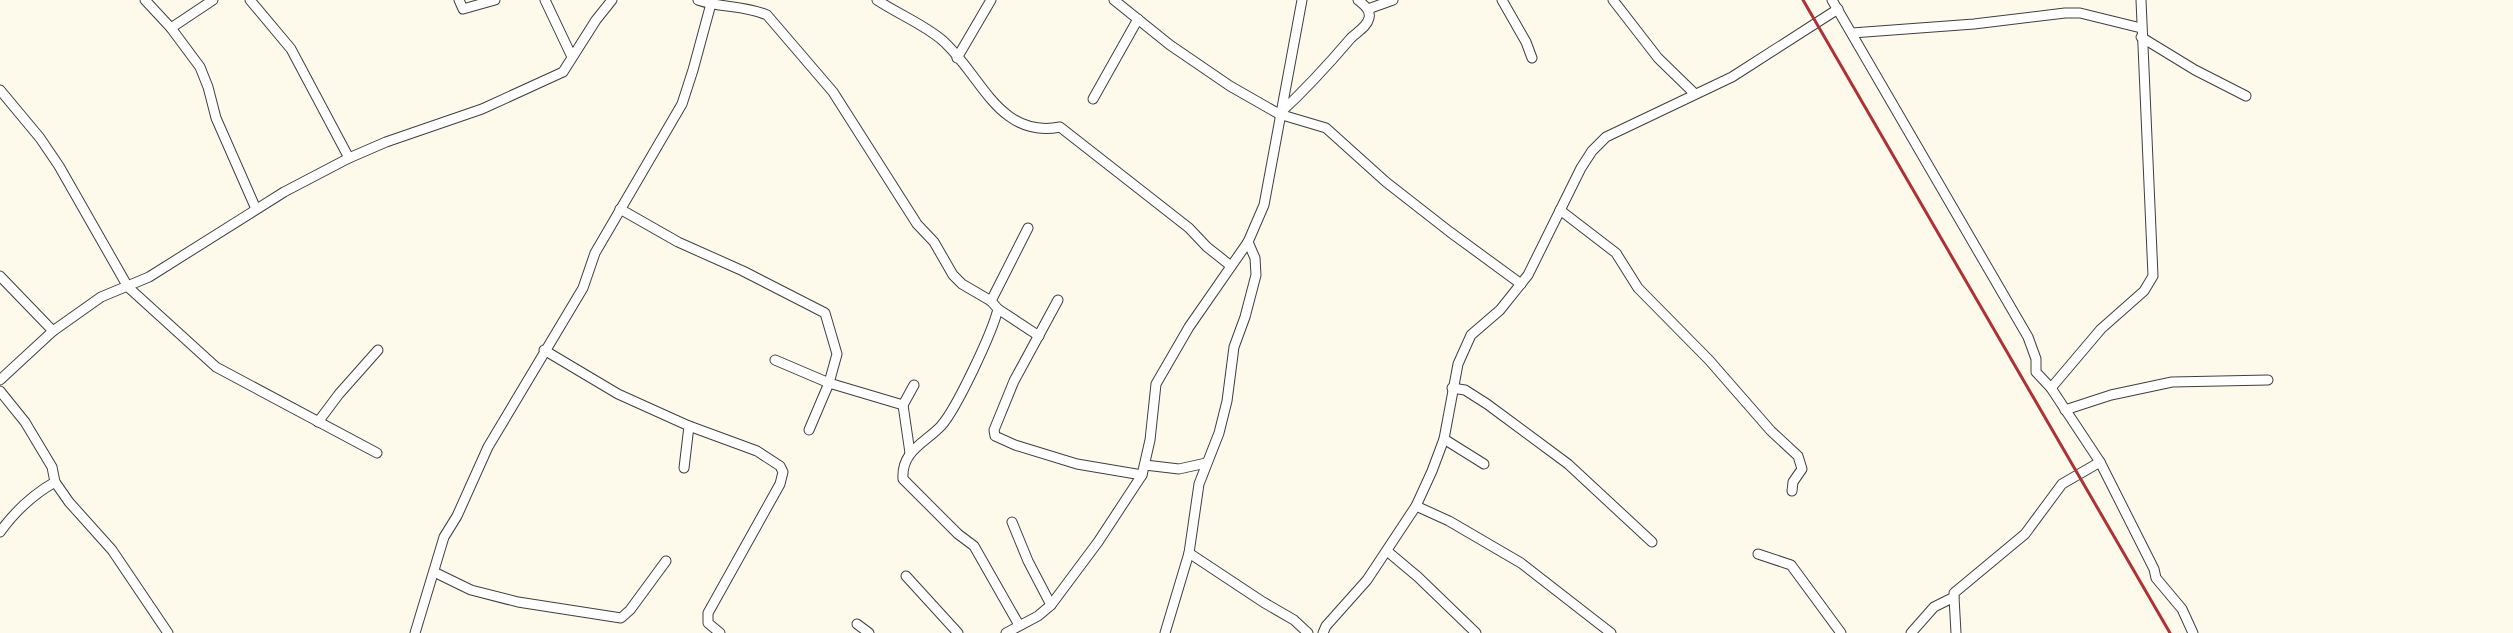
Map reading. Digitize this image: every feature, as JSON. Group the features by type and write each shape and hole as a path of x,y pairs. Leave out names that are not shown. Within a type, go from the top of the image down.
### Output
{"street":[{"path":"145,0 171,28 200,67 208,87 216,118 256,209"},
{"path":"171,28 213,0"},
{"path":"250,0 291,49 349,158"},
{"path":"459,0 463,9 496,0"},
{"path":"545,0 572,57"},
{"path":"0,380 53,331 101,297 150,277 234,226 256,209 349,158 386,142 482,108 563,72 612,0"},
{"path":"698,0 752,8 767,15 801,57 833,92 918,224 934,242 953,275 962,284 991,301 998,308 1039,336"},
{"path":"877,0 942,41 1010,119 1031,128 1045,130 1060,128 1189,228 1207,247 1231,266"},
{"path":"957,58 991,0"},
{"path":"1114,0 1230,86 1279,114 1326,128 1386,182 1521,284"},
{"path":"1006,633 1038,616 1051,605 1098,542 1142,475 1150,440 1156,384 1189,327 1248,242 1264,205 1279,114 1298,30 1302,0"},
{"path":"1279,114 1312,83 1353,36 1367,24 1370,17 1368,9 1358,0"},
{"path":"1368,9 1393,0"},
{"path":"1502,0 1526,42 1532,58"},
{"path":"1613,0 1658,58 1695,94"},
{"path":"1832,0 2028,337 2036,358 2036,372 2051,388 2100,462 2154,569 2156,578 2182,609 2193,633"},
{"path":"2051,388 2102,329 2144,291 2153,276 2141,0"},
{"path":"415,633 444,537 471,487 488,447 531,378 544,350 583,288 595,252 682,104 694,70 712,2"},
{"path":"1323,633 1326,626 1367,580 1416,506 1444,439 1458,364 1471,335 1500,310 1528,274 1581,168 1592,151 1606,137 1732,77 1838,9"},
{"path":"1852,33 1974,24 2065,13 2080,13 2141,32 2195,70 2246,96"},
{"path":"1093,99 1138,19"},
{"path":"0,90 40,138 59,166 128,287 216,368 377,453"},
{"path":"620,209 678,242 743,271 825,313 837,354 829,383 809,430"},
{"path":"1560,210 1616,253 1638,288 1708,360 1771,431 1798,456 1802,469 1793,482 1792,491"},
{"path":"991,301 1028,228"},
{"path":"1165,633 1189,553 1199,484 1219,433 1227,401 1234,347 1245,317 1256,275 1255,258 1248,242"},
{"path":"0,276 53,331"},
{"path":"1058,300 1014,381 994,430 995,436 1077,464 1142,475"},
{"path":"998,308 982,348 954,406 943,424 910,453 902,466 903,479 958,534 974,546 1019,626"},
{"path":"318,422 339,394 378,350"},
{"path":"544,350 618,394 689,426 758,451 780,466 783,472 780,484 708,613 708,623 720,633"},
{"path":"775,360 829,383 903,405"},
{"path":"2066,410 2111,395 2172,382 2268,380"},
{"path":"910,453 903,405 914,385"},
{"path":"1452,388 1465,390 1487,404 1568,464 1652,542"},
{"path":"0,391 10,401 52,467 55,482 69,502 112,550 168,633"},
{"path":"684,468 689,426"},
{"path":"1444,439 1484,464"},
{"path":"1956,633 1954,593 2025,534 2062,484 2100,462"},
{"path":"1145,464 1179,469 1206,463"},
{"path":"0,532 21,506 34,494 55,482"},
{"path":"1416,506 1449,521 1521,563 1611,633"},
{"path":"1012,522 1028,560 1051,605"},
{"path":"1387,551 1418,577 1476,633"},
{"path":"1189,553 1263,602 1294,620 1308,633"},
{"path":"1758,554 1791,565 1841,633"},
{"path":"434,572 471,590 518,602 622,618 666,561"},
{"path":"906,576 958,633"},
{"path":"1911,633 1934,607 1954,597"},
{"path":"857,624 869,633"}],"railway":[{"path":"1803,0 2170,633"}]}
